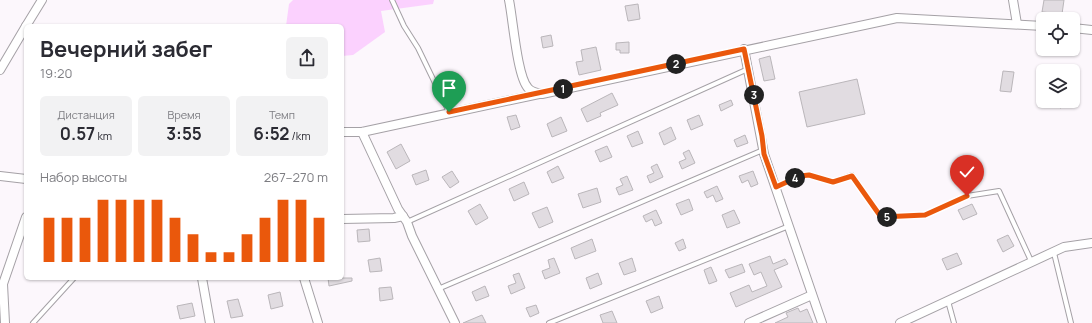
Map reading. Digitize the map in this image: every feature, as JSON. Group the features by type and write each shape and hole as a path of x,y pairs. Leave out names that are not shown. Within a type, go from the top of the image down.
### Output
{"street":[{"path":"27,24 42,0"},
{"path":"509,0 522,74 527,87 532,92 542,94"},
{"path":"1013,0 1017,24"},
{"path":"344,132 362,132 744,49 897,18 1036,25"},
{"path":"0,70 24,29"},
{"path":"1080,29 1092,30"},
{"path":"744,49 764,150 822,323"},
{"path":"362,132 398,209 405,219 455,323"},
{"path":"0,176 24,179"},
{"path":"344,219 405,219"},
{"path":"5,323 3,284 24,223"},
{"path":"900,323 1064,247 1092,243"},
{"path":"202,280 210,323"},
{"path":"305,280 318,323"},
{"path":"749,323 812,295"}],"lane":[{"path":"392,0 404,26 418,48 449,112"},
{"path":"405,219 749,69"},
{"path":"438,289 764,150"},
{"path":"776,187 800,176 809,175 833,182 852,176 881,217 925,215 967,196 999,191 1032,263"},
{"path":"549,323 789,226"},
{"path":"1054,252 1071,323"},
{"path":"33,323 72,280"},
{"path":"948,301 954,323"}],"shaded area":[{"path":"293,0 434,0 433,4 381,11 385,32 353,55 344,56 344,24 286,24 289,4"}],"building":[{"path":"1044,0 1064,0 1062,12 1042,12"},
{"path":"638,4 640,19 628,21 625,6"},
{"path":"551,35 553,46 543,48 541,37"},
{"path":"629,42 629,53 620,53 620,50 616,50 616,43"},
{"path":"596,47 601,70 579,75 576,62 583,61 581,50"},
{"path":"770,56 775,79 764,81 759,59"},
{"path":"1003,71 1014,72 1011,92 1000,91"},
{"path":"857,79 865,114 807,127 799,92"},
{"path":"612,93 618,105 600,113 601,116 587,122 581,109"},
{"path":"731,100 733,105 721,111 719,105"},
{"path":"516,115 520,127 511,130 507,117"},
{"path":"699,115 703,125 691,130 687,120"},
{"path":"561,117 567,131 552,137 547,124"},
{"path":"671,127 676,139 664,145 659,133"},
{"path":"638,131 643,143 632,147 627,136"},
{"path":"745,135 748,143 737,147 734,140"},
{"path":"401,144 410,161 396,169 387,152"},
{"path":"607,146 612,157 600,162 595,151"},
{"path":"689,150 695,163 682,169 679,162 686,159 683,153"},
{"path":"657,164 663,177 650,183 647,176 654,173 651,167"},
{"path":"558,166 564,178 552,183 547,172"},
{"path":"426,170 429,180 416,185 412,175"},
{"path":"452,171 459,182 450,188 442,177"},
{"path":"753,171 758,184 751,187 748,180 742,183 739,176"},
{"path":"627,176 633,190 619,195 616,188 623,185 620,179"},
{"path":"524,182 529,194 514,201 509,189"},
{"path":"717,186 723,199 716,202 713,195 707,198 704,192"},
{"path":"597,188 601,202 583,208 578,194"},
{"path":"689,199 693,210 681,215 676,204"},
{"path":"480,204 488,218 476,225 468,211"},
{"path":"972,204 977,214 963,220 958,210"},
{"path":"547,207 553,222 539,228 532,213"},
{"path":"656,210 662,223 655,226 652,219 646,222 643,216"},
{"path":"734,210 740,223 727,228 722,215"},
{"path":"369,229 370,241 358,242 357,230"},
{"path":"1008,235 1014,246 1003,252 997,240"},
{"path":"592,239 596,251 575,259 571,248"},
{"path":"683,239 686,248 679,251 675,243"},
{"path":"957,253 962,264 947,270 942,259"},
{"path":"770,256 773,264 785,259 788,264 774,270 782,287 736,307 730,293 749,285 752,292 767,286 761,272 754,275 749,264"},
{"path":"380,258 382,271 370,272 368,260"},
{"path":"554,258 560,273 545,279 542,271 550,268 548,260"},
{"path":"632,258 636,271 624,275 619,263"},
{"path":"742,264 745,272 729,278 725,270"},
{"path":"711,267 717,281 709,284 704,270"},
{"path":"519,273 525,288 511,294 508,286 516,283 513,275"},
{"path":"598,273 602,284 590,289 586,278"},
{"path":"344,278 352,278 352,281 329,286 328,280 344,280"},
{"path":"485,286 489,296 476,301 472,292"},
{"path":"391,287 393,299 380,301 379,288"},
{"path":"280,292 283,306 271,309 268,295"},
{"path":"659,296 663,308 651,313 646,301"},
{"path":"238,299 243,316 231,318 227,301"},
{"path":"192,303 195,316 180,319 177,306"},
{"path":"536,305 539,313 530,317 526,308"},
{"path":"798,308 800,312 807,309 813,323 775,323 788,317 786,313"},
{"path":"612,311 617,323 603,323 600,315"},
{"path":"482,315 486,323 463,323"}],"route":[{"path":"449,112 542,94 744,49 762,136 764,154 776,187 800,176 809,175 833,182 852,176 881,217 925,215 967,196"}]}
